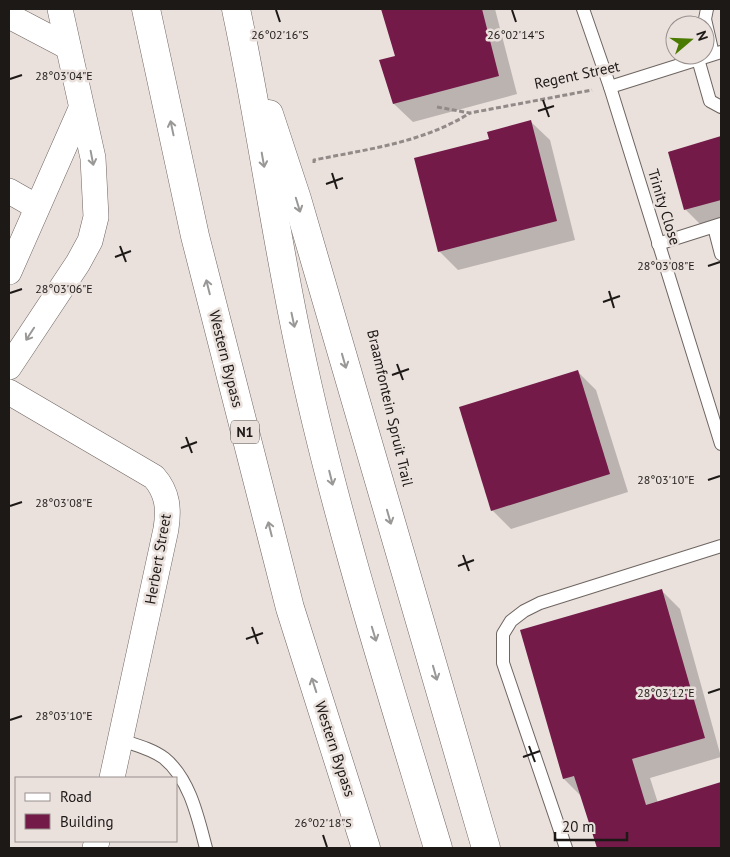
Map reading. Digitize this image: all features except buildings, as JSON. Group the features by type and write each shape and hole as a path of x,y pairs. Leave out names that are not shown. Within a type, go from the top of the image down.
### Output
{"highway":[{"name":"Western Bypass","path":"146,9 195,236 290,608 366,848"},
{"path":"238,17 273,218 299,348 350,553 438,848"},
{"path":"238,17 297,199 486,848"}],"street":[{"path":"9,367 78,263 90,241 96,217 96,187 93,158 80,111 60,9"},
{"path":"9,16 68,47"},
{"path":"9,272 80,111"},
{"path":"9,191 38,207"},
{"name":"Herbert Street","path":"9,392 141,468 163,486 168,513 166,529 112,777"}],"lane":[{"name":"Trinity Close","path":"583,9 610,87 721,444"},
{"path":"707,9 705,19 717,53"},
{"name":"Regent Street","path":"610,87 679,65"},
{"path":"700,65 710,101 721,107"},
{"path":"658,244 717,226 721,254"},
{"path":"566,848 503,663 503,634 511,621 540,603 721,546"},
{"path":"121,740 147,749 164,758 177,772 197,812 206,848"}],"path":[{"name":"Regent Street","path":"437,107 470,113 610,87"},
{"path":"316,170 314,160 410,141 449,126 470,113"}]}
